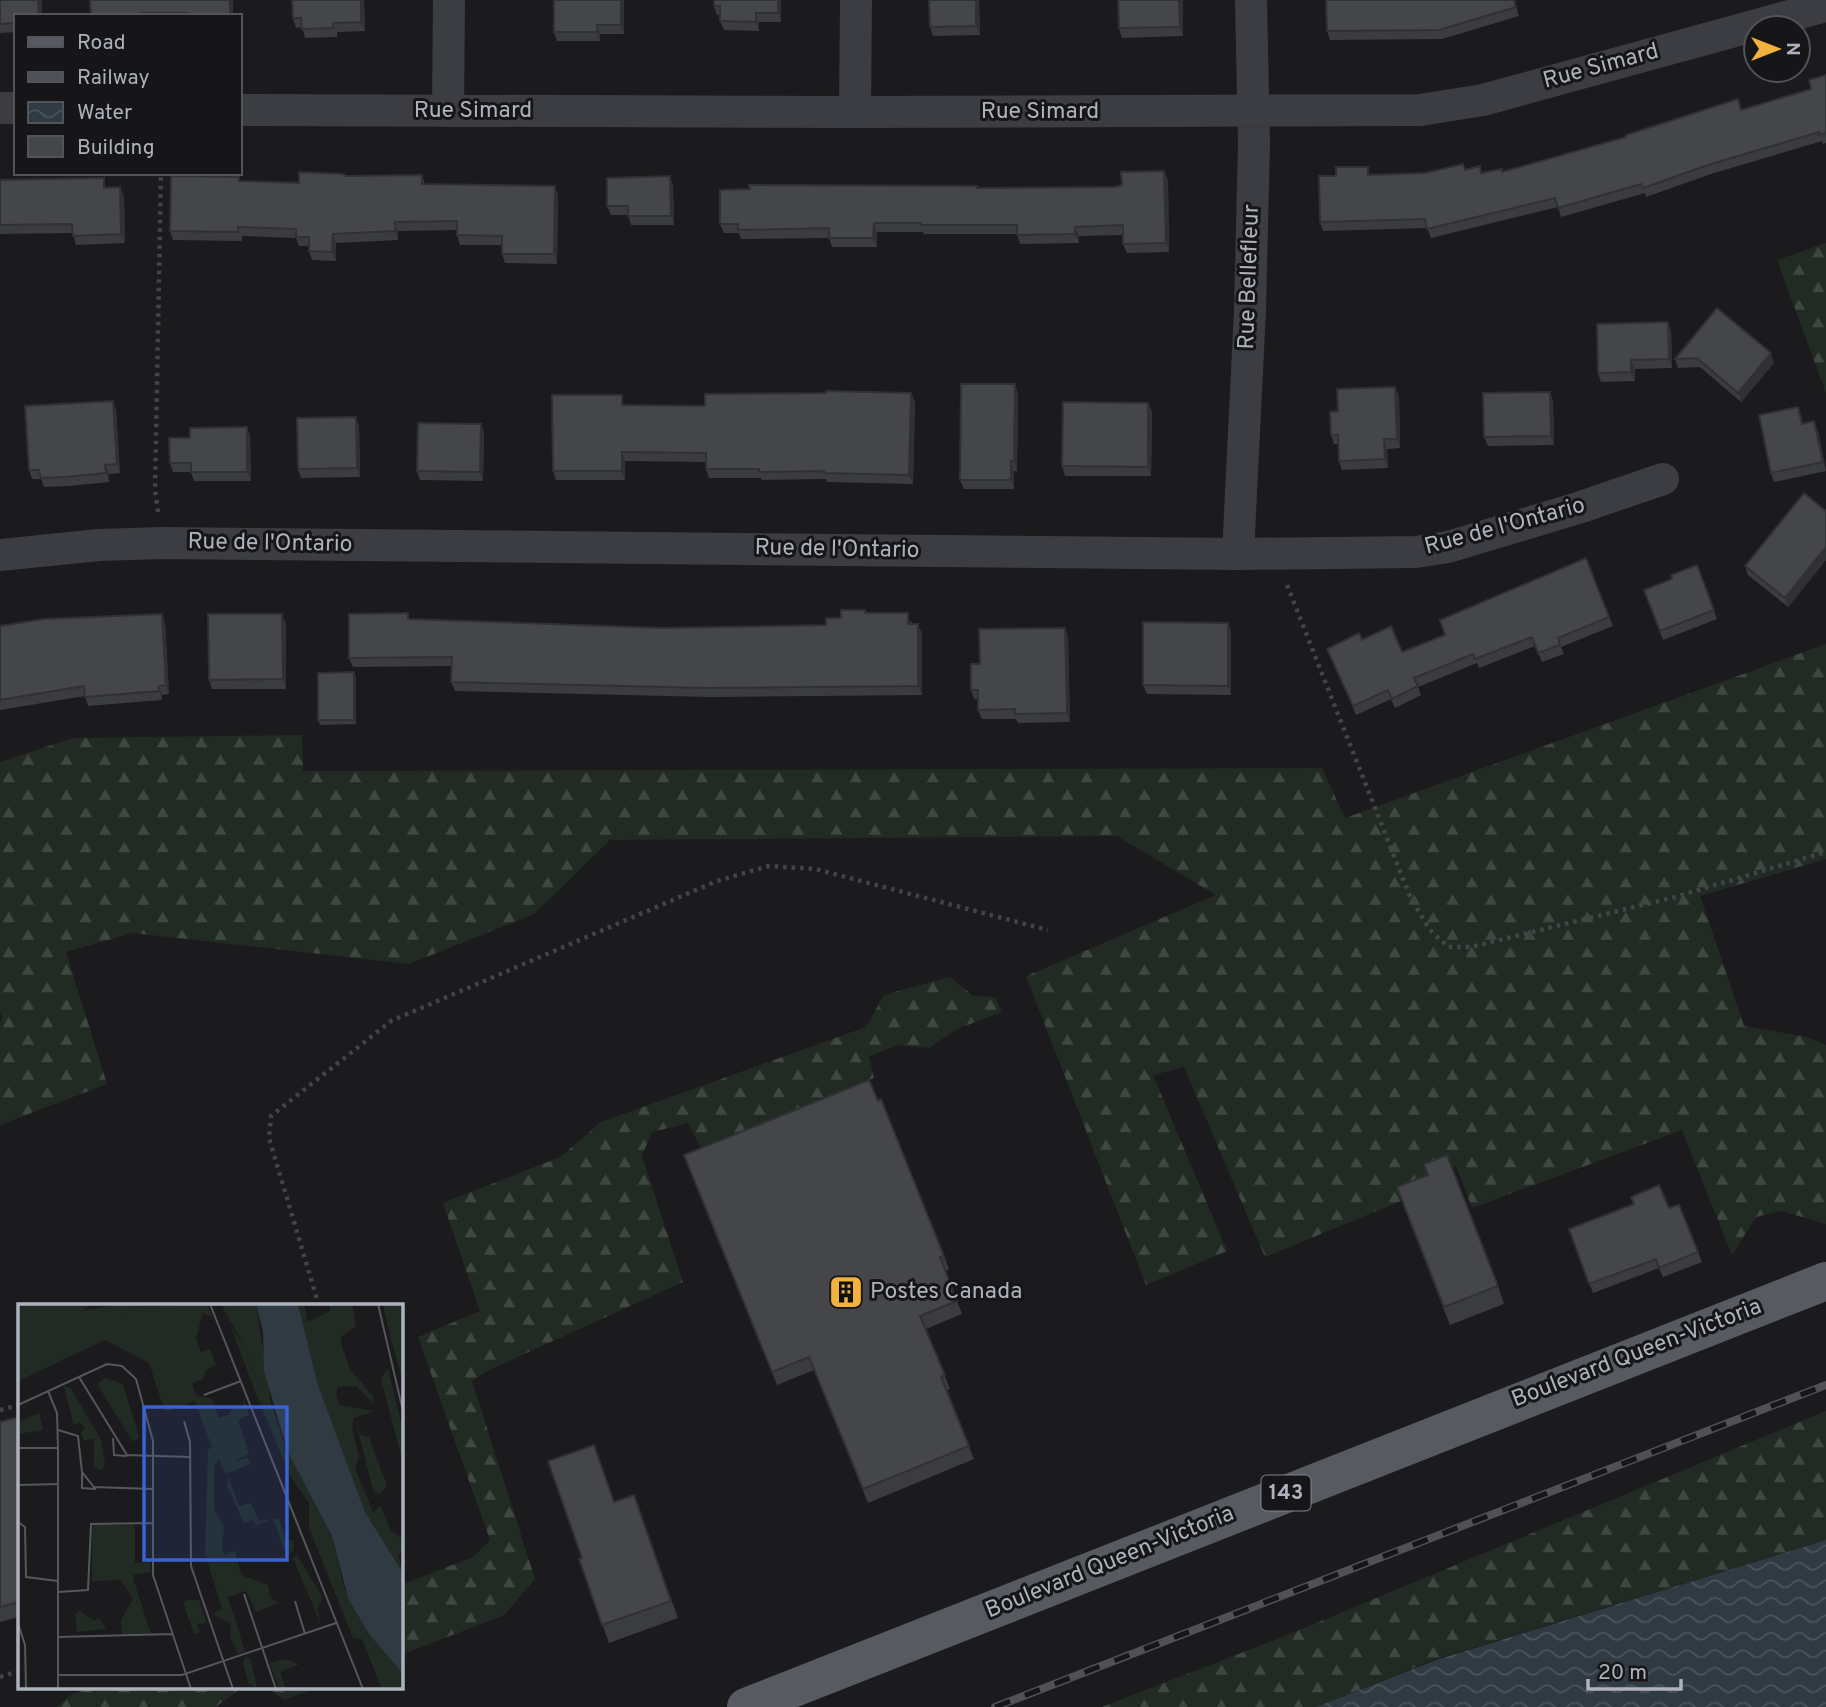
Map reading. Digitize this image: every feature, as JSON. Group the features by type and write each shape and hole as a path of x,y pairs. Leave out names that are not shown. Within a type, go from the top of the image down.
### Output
{"main road":[{"name":"Boulevard Queen-Victoria","path":"746,1707 1826,1281"}],"street":[{"path":"447,111 449,0"},
{"path":"855,113 856,0"},
{"name":"Rue Bellefleur","path":"1238,554 1250,310 1254,111 1251,0"},
{"name":"Rue Simard","path":"242,110 855,113 1420,110 1483,100 1826,6"},
{"name":"Rue de l'Ontario","path":"0,555 99,545 163,543 1238,554 1416,552 1448,547 1663,479"}],"path":[{"path":"161,175 155,490 163,543"},
{"path":"1282,553 1285,579 1411,899 1430,930 1448,947 1471,947 1675,897 1826,852"},
{"path":"318,1304 269,1138 271,1116 391,1021 717,881 769,866 815,869 1048,930"},
{"path":"0,1410 18,1405"},
{"path":"0,1677 18,1671"}],"green space":[{"path":"1826,243 1826,393 1777,260"},
{"path":"1826,644 1826,859 1700,896 1744,1026 1807,1037 1826,1045 1826,1224 1781,1211 1756,1217 1732,1255 1682,1130 1472,1208 1456,1166 1422,1179 1425,1191 1265,1257 1184,1067 1153,1075 1227,1251 1146,1285 1026,976 1216,895 1117,836 610,840 534,914 409,964 133,933 66,952 107,1084 0,1125 0,762 73,738 302,735 303,771 1322,768 1345,818"},
{"path":"950,977 973,996 995,997 1002,1012 957,1029 929,1048 899,1045 869,1056 874,1078 702,1150 688,1123 652,1132 642,1156 683,1282 487,1371 472,1381 535,1579 504,1615 402,1655 402,1585 473,1557 490,1540 418,1337 480,1311 443,1203 560,1157 601,1122 866,1027 884,995"},
{"path":"1826,1411 1826,1540 1436,1659 1316,1707 1102,1707 1280,1638"},
{"path":"85,1690 238,1690 216,1707 57,1707 72,1694"},
{"path":"271,1690 311,1690 284,1700"}],"water":[{"path":"1826,1540 1826,1707 1316,1707 1436,1660"}],"building":[{"path":"0,0 38,0 39,14 14,14 14,23 0,24"},
{"path":"90,0 230,0 230,14 91,14"},
{"path":"292,0 361,0 361,22 333,23 333,28 302,29 301,18 293,18"},
{"path":"554,0 621,0 621,25 597,25 597,32 554,32"},
{"path":"714,0 778,0 778,13 756,13 756,22 720,21 720,6 714,6"},
{"path":"929,0 976,0 976,26 930,27"},
{"path":"1118,0 1179,0 1180,27 1119,28"},
{"path":"1326,0 1514,0 1516,7 1439,30 1327,31"},
{"path":"1826,75 1826,133 1819,135 1819,132 1708,165 1643,188 1641,184 1558,208 1555,198 1427,229 1425,219 1320,222 1319,176 1336,176 1336,167 1368,167 1368,175 1425,173 1463,164 1465,170 1480,166 1481,173 1502,169 1502,172 1626,137 1738,99 1741,110 1811,89 1812,79"},
{"path":"1164,171 1166,243 1123,244 1123,225 1075,227 1075,234 1017,235 1017,225 874,223 873,238 829,238 829,228 738,230 738,224 720,224 720,190 750,189 749,185 1115,187 1122,185 1121,172"},
{"path":"299,172 344,176 422,175 422,184 555,186 554,254 502,254 502,236 457,235 457,221 395,222 395,231 333,234 332,252 309,251 309,237 296,237 296,229 238,227 238,232 170,231 171,176 239,177 239,181 299,183"},
{"path":"670,176 671,216 628,216 628,206 607,206 607,178"},
{"path":"104,178 104,188 120,187 121,234 73,236 72,224 0,225 0,180"},
{"path":"1717,308 1771,353 1738,393 1697,358 1675,359"},
{"path":"1668,322 1669,359 1631,360 1631,372 1598,373 1597,324"},
{"path":"961,384 1015,384 1014,461 1011,461 1011,480 960,480"},
{"path":"1395,387 1397,439 1384,439 1385,459 1339,461 1338,435 1331,435 1330,412 1338,411 1337,389"},
{"path":"826,391 911,393 909,475 706,469 706,453 622,452 622,471 553,471 552,395 622,395 622,405 705,406 705,394"},
{"path":"1550,392 1551,436 1484,437 1483,393"},
{"path":"113,401 117,464 105,465 106,473 65,477 41,478 39,470 29,470 25,406"},
{"path":"1063,402 1148,403 1148,467 1062,466"},
{"path":"1798,407 1802,424 1814,421 1823,462 1771,473 1759,415"},
{"path":"356,417 357,468 298,469 297,418"},
{"path":"418,423 481,424 480,472 417,471"},
{"path":"247,427 247,472 191,472 191,463 170,463 169,438 190,438 190,428"},
{"path":"1804,493 1826,511 1826,547 1785,598 1745,566"},
{"path":"1586,558 1609,617 1558,638 1560,645 1538,653 1532,637 1475,659 1473,654 1414,678 1418,686 1392,699 1388,690 1353,706 1327,649 1359,633 1362,640 1391,626 1402,652 1445,635 1440,620"},
{"path":"1697,565 1714,610 1660,631 1644,590"},
{"path":"841,610 908,613 908,624 918,624 918,686 707,688 451,682 452,657 349,658 349,614 408,613 408,619 662,628 826,625 826,618 841,618"},
{"path":"162,614 166,685 159,686 159,691 85,697 84,686 0,700 0,626 44,619"},
{"path":"208,614 282,614 283,679 209,680"},
{"path":"1143,622 1228,623 1228,686 1143,685"},
{"path":"1065,628 1067,713 1015,714 1015,709 978,710 978,690 971,690 971,664 980,664 979,629"},
{"path":"354,672 354,720 318,720 318,673"},
{"name":"Postes Canada","path":"869,1080 878,1101 881,1099 944,1256 940,1257 957,1301 920,1316 945,1375 941,1377 969,1446 863,1489 809,1357 772,1372 684,1155"},
{"path":"1447,1155 1498,1286 1444,1307 1397,1187 1428,1175 1424,1164"},
{"path":"1659,1185 1669,1208 1679,1205 1698,1252 1659,1268 1656,1259 1589,1284 1569,1229 1634,1204 1631,1197"},
{"path":"18,1417 18,1602 0,1607 0,1422"},
{"path":"594,1445 614,1502 634,1495 671,1601 602,1625 548,1461"}],"railway":[{"path":"995,1707 1826,1385"}],"place":[{"name":"Postes Canada","path":"846,1292"}]}
